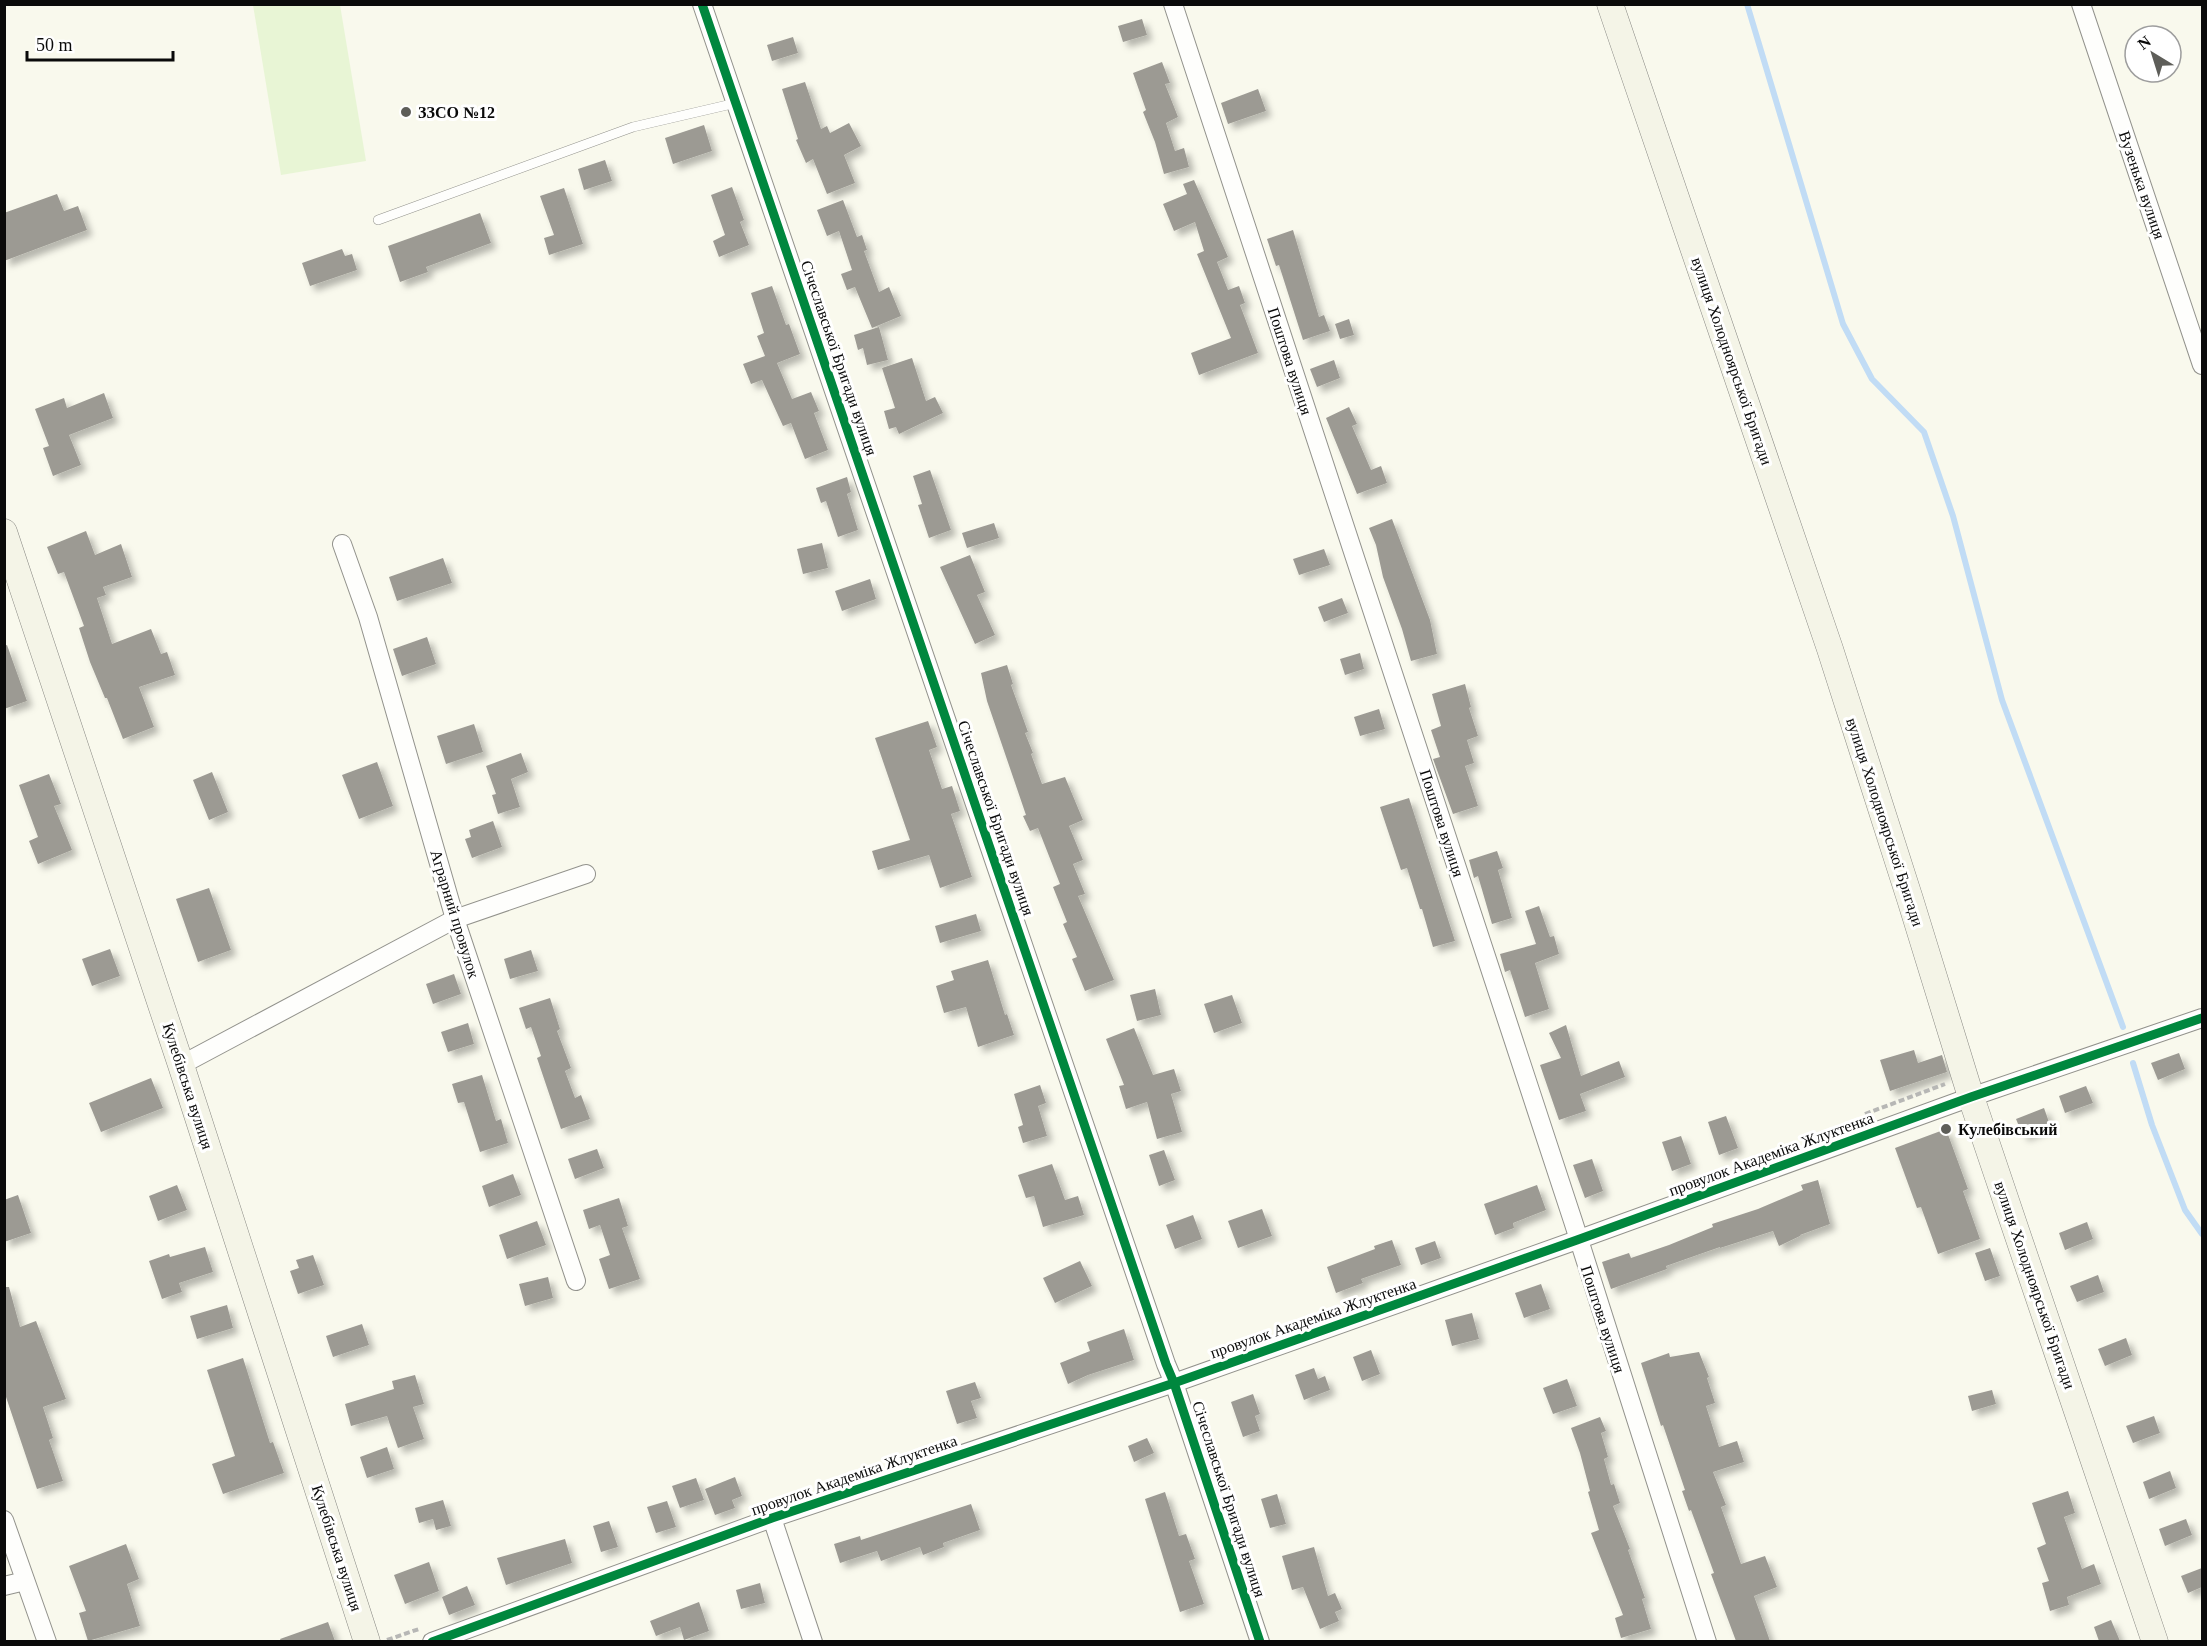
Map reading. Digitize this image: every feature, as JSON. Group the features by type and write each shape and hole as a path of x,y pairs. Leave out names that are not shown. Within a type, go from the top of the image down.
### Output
{"street":[{"name":"Січеславської Бригади вулиця","path":"702,4 1174,1383 1260,1641"},
{"name":"Поштова вулиця","path":"1173,4 1707,1641"},
{"name":"вулиця Холодноярської Бригади","path":"1611,4 1830,649 1971,1097 2155,1641"},
{"name":"Вузенька вулиця","path":"2081,4 2202,365"},
{"name":"Кулебівська вулиця","path":"4,532 181,1065 368,1641"},
{"name":"Аграрний провулок","path":"342,544 372,628 455,919 576,1281"},
{"path":"181,1065 455,919 586,874"},
{"name":"провулок Академіка Жлуктенка","path":"432,1641 772,1518 1174,1383 1971,1097 2202,1018"},
{"path":"772,1518 813,1641"},
{"path":"4,1520 47,1641"},
{"path":"4,1586 25,1581"}],"lane":[{"path":"378,220 633,127 736,103"}],"green space":[{"path":"253,5 340,5 366,161 281,175"}],"building":[{"path":"1142,19 1147,35 1123,42 1118,26"},
{"path":"793,37 798,53 772,61 767,45"},
{"path":"1162,62 1170,83 1165,84 1178,117 1166,123 1175,151 1184,148 1189,167 1164,174 1143,112 1146,110 1133,73"},
{"path":"805,82 821,129 827,126 830,133 849,123 861,146 844,155 855,183 827,194 813,159 806,163 796,140 798,139 782,89"},
{"path":"1258,89 1266,111 1228,124 1221,103"},
{"path":"704,125 712,151 673,164 665,138"},
{"path":"605,160 612,181 584,190 578,169"},
{"path":"1194,180 1228,257 1217,262 1228,290 1239,286 1245,303 1240,305 1258,353 1199,375 1191,353 1231,338 1197,254 1204,251 1195,222 1174,231 1163,204 1187,194 1183,184"},
{"path":"732,187 744,220 740,222 749,245 719,257 713,241 725,235 711,195"},
{"path":"564,188 583,244 549,255 544,238 554,235 540,196"},
{"path":"57,194 64,211 78,206 87,230 4,261 4,213"},
{"path":"843,200 857,237 862,235 867,250 864,251 879,292 889,287 901,316 872,328 855,287 847,290 841,274 852,270 839,231 827,236 817,210"},
{"path":"480,213 491,243 426,267 428,272 400,282 388,246"},
{"path":"1293,230 1319,317 1324,315 1330,331 1303,340 1279,265 1276,266 1267,239"},
{"path":"342,249 345,256 352,254 357,270 310,286 302,263"},
{"path":"772,286 786,325 789,324 800,354 777,363 792,399 811,392 819,411 814,413 828,450 805,459 791,423 783,426 762,380 751,384 743,364 765,356 757,336 764,333 751,293"},
{"path":"1349,319 1354,335 1340,339 1335,324"},
{"path":"879,327 888,360 867,365 863,348 858,350 854,335"},
{"path":"912,358 926,401 935,397 943,413 899,434 896,427 889,429 884,411 895,408 882,368"},
{"path":"1334,360 1340,378 1317,387 1310,369"},
{"path":"104,393 113,418 69,435 81,465 53,476 43,448 49,446 35,409 64,398 67,408"},
{"path":"1349,407 1357,424 1352,426 1371,470 1381,466 1387,483 1357,494 1326,418"},
{"path":"930,470 951,530 929,538 918,505 922,504 913,476"},
{"path":"847,477 851,492 847,494 858,530 838,537 826,501 821,503 816,488"},
{"path":"1392,519 1430,620 1437,654 1411,661 1369,528"},
{"path":"994,523 999,538 967,548 962,533"},
{"path":"86,531 95,555 121,544 132,577 103,587 106,595 97,598 112,644 151,629 161,654 167,652 175,675 139,687 154,727 123,739 90,662 79,628 84,626 64,572 58,574 47,547"},
{"path":"822,543 828,568 803,574 797,549"},
{"path":"1324,549 1330,565 1299,575 1293,559"},
{"path":"970,555 985,592 977,595 995,635 975,644 940,567"},
{"path":"443,558 452,583 397,601 389,577"},
{"path":"870,579 876,599 842,611 835,591"},
{"path":"1342,598 1348,613 1324,622 1318,607"},
{"path":"427,637 436,664 402,676 393,649"},
{"path":"7,645 27,701 4,709 4,646"},
{"path":"1360,653 1364,669 1345,675 1340,659"},
{"path":"1007,665 1013,684 1011,685 1028,732 1025,733 1033,753 1031,754 1042,784 1065,777 1083,820 1069,826 1083,860 1073,864 1085,894 1078,896 1114,980 1085,991 1072,959 1077,957 1063,924 1067,922 1053,887 1060,884 1038,828 1030,831 1023,816 1026,815 987,701 981,673"},
{"path":"1465,684 1471,707 1469,708 1478,736 1467,740 1474,763 1465,766 1478,806 1453,814 1433,759 1440,757 1431,730 1441,726 1432,694"},
{"path":"1379,709 1385,729 1360,736 1354,717"},
{"path":"928,721 937,747 929,750 942,789 952,786 960,811 951,814 972,877 940,888 929,855 878,870 872,851 910,840 875,738"},
{"path":"474,724 483,752 446,764 437,736"},
{"path":"521,753 528,772 511,779 520,807 498,814 492,795 496,794 486,766"},
{"path":"377,762 393,806 359,819 342,775"},
{"path":"212,772 228,812 209,820 193,780"},
{"path":"49,774 61,804 54,806 72,850 38,864 29,841 38,837 19,785"},
{"path":"1409,798 1455,941 1433,947 1407,868 1401,870 1380,807"},
{"path":"493,821 502,847 472,858 465,839 471,837 469,830"},
{"path":"1497,851 1503,868 1498,870 1512,918 1492,924 1478,876 1474,878 1469,860"},
{"path":"209,888 231,950 198,962 176,899"},
{"path":"1539,906 1550,937 1554,936 1559,954 1535,963 1549,1009 1525,1017 1510,970 1505,972 1500,954 1536,944 1525,911"},
{"path":"976,914 981,931 940,943 935,926"},
{"path":"110,949 120,976 92,986 82,959"},
{"path":"531,950 538,971 510,979 504,959"},
{"path":"988,960 1005,1015 1007,1014 1014,1035 978,1047 966,1007 944,1013 936,986 954,980 951,971"},
{"path":"454,974 461,994 433,1004 426,984"},
{"path":"1155,989 1161,1015 1137,1021 1130,995"},
{"path":"1232,995 1242,1023 1214,1033 1204,1004"},
{"path":"550,998 560,1029 557,1031 571,1068 565,1071 575,1098 581,1095 590,1119 561,1129 537,1058 541,1056 531,1027 526,1029 519,1008"},
{"path":"468,1023 474,1044 448,1052 441,1032"},
{"path":"1566,1025 1581,1076 1619,1061 1625,1077 1580,1094 1586,1111 1559,1120 1540,1065 1561,1058 1549,1033"},
{"path":"1134,1028 1153,1075 1174,1069 1181,1091 1171,1094 1182,1132 1157,1139 1147,1102 1126,1109 1119,1086 1124,1085 1106,1039"},
{"path":"1914,1050 1918,1063 1942,1055 1947,1072 1890,1091 1880,1060"},
{"path":"2179,1053 2185,1069 2158,1080 2151,1063"},
{"path":"482,1075 496,1121 501,1119 508,1143 480,1152 464,1102 458,1103 452,1084"},
{"path":"151,1078 163,1108 101,1132 89,1103"},
{"path":"1040,1085 1046,1103 1038,1106 1047,1136 1023,1143 1018,1127 1023,1125 1014,1094"},
{"path":"2086,1086 2093,1103 2065,1113 2059,1096"},
{"path":"2044,1108 2050,1125 2023,1136 2016,1119"},
{"path":"1726,1116 1738,1148 1719,1155 1708,1122"},
{"path":"1946,1129 1968,1189 1963,1191 1980,1239 1938,1254 1921,1207 1917,1208 1895,1148"},
{"path":"1681,1136 1691,1164 1672,1171 1662,1142"},
{"path":"597,1149 604,1168 575,1179 568,1159"},
{"path":"1164,1150 1175,1180 1159,1186 1149,1155"},
{"path":"1592,1159 1603,1191 1585,1198 1573,1165"},
{"path":"1052,1164 1065,1200 1078,1196 1084,1215 1043,1227 1034,1196 1026,1198 1018,1175"},
{"path":"513,1174 521,1195 489,1207 482,1186"},
{"path":"1818,1180 1830,1224 1779,1246 1773,1231 1666,1266 1667,1269 1611,1289 1602,1262 1629,1253 1631,1258 1669,1245 1713,1227 1712,1224 1758,1209 1803,1190 1801,1185"},
{"path":"177,1185 187,1210 158,1221 149,1196"},
{"path":"1537,1185 1546,1210 1513,1223 1514,1228 1495,1235 1484,1204"},
{"path":"18,1195 31,1233 4,1242 4,1200"},
{"path":"619,1198 628,1226 622,1228 640,1279 609,1289 599,1259 610,1255 600,1225 589,1229 583,1210"},
{"path":"1262,1209 1272,1236 1238,1248 1228,1221"},
{"path":"1193,1215 1202,1239 1175,1249 1166,1225"},
{"path":"537,1221 546,1245 507,1259 499,1235"},
{"path":"2087,1222 2093,1239 2065,1250 2059,1233"},
{"path":"1392,1240 1401,1265 1361,1279 1363,1283 1336,1293 1327,1267"},
{"path":"1435,1241 1441,1258 1421,1265 1415,1248"},
{"path":"205,1247 213,1272 179,1283 182,1292 162,1299 149,1261 169,1254 170,1257"},
{"path":"1990,1248 2000,1276 1985,1281 1975,1253"},
{"path":"313,1255 324,1285 298,1294 290,1271 299,1268 296,1260"},
{"path":"1080,1261 1092,1286 1055,1303 1043,1278"},
{"path":"2098,1275 2104,1292 2077,1302 2070,1286"},
{"path":"548,1277 553,1298 525,1306 519,1284"},
{"path":"1541,1284 1550,1309 1524,1318 1515,1293"},
{"path":"4,1287 9,1287 20,1327 36,1321 66,1399 43,1407 53,1438 49,1440 63,1481 37,1489 4,1391"},
{"path":"227,1305 233,1328 197,1339 190,1316"},
{"path":"1472,1313 1479,1339 1452,1346 1445,1320"},
{"path":"362,1324 369,1345 333,1357 326,1336"},
{"path":"1124,1329 1134,1360 1068,1384 1060,1363 1090,1351 1087,1342"},
{"path":"2126,1338 2132,1355 2105,1366 2098,1349"},
{"path":"1371,1350 1380,1374 1362,1381 1353,1357"},
{"path":"1699,1352 1709,1377 1707,1378 1715,1403 1706,1406 1719,1447 1737,1441 1744,1462 1713,1472 1726,1505 1721,1507 1741,1564 1765,1556 1777,1587 1754,1596 1770,1641 1736,1641 1711,1574 1714,1573 1682,1491 1685,1490 1641,1363 1669,1353 1670,1357"},
{"path":"243,1358 270,1443 273,1442 284,1473 223,1494 212,1464 235,1456 207,1370"},
{"path":"1314,1368 1318,1379 1325,1376 1330,1390 1304,1400 1295,1375"},
{"path":"415,1375 424,1404 413,1407 424,1439 398,1448 387,1416 351,1426 345,1404 394,1389 392,1381"},
{"path":"1567,1379 1577,1406 1553,1414 1543,1388"},
{"path":"975,1382 981,1398 971,1401 977,1418 957,1424 946,1391"},
{"path":"1992,1390 1996,1404 1972,1411 1968,1396"},
{"path":"1253,1394 1260,1414 1255,1416 1260,1431 1243,1437 1231,1402"},
{"path":"2154,1416 2160,1433 2133,1443 2126,1426"},
{"path":"1600,1417 1606,1431 1601,1433 1608,1457 1604,1459 1611,1485 1614,1484 1620,1503 1613,1506 1630,1549 1628,1550 1645,1598 1642,1599 1651,1629 1621,1638 1615,1618 1623,1615 1591,1533 1599,1530 1580,1453 1571,1428"},
{"path":"1147,1438 1154,1453 1134,1462 1128,1446"},
{"path":"387,1447 394,1469 367,1478 360,1457"},
{"path":"2170,1471 2176,1488 2149,1499 2143,1482"},
{"path":"735,1477 742,1496 732,1500 735,1508 715,1515 705,1489"},
{"path":"696,1478 704,1500 680,1508 672,1486"},
{"path":"2068,1491 2075,1513 2064,1517 2082,1569 2094,1564 2101,1584 2067,1597 2069,1605 2050,1611 2042,1583 2049,1581 2037,1548 2046,1544 2032,1503"},
{"path":"1165,1492 1179,1536 1186,1534 1195,1559 1189,1561 1204,1604 1180,1612 1145,1499"},
{"path":"1277,1494 1286,1524 1270,1528 1261,1499"},
{"path":"443,1500 451,1526 436,1530 433,1519 419,1523 415,1508"},
{"path":"667,1501 676,1527 656,1533 647,1507"},
{"path":"971,1504 980,1530 943,1543 944,1547 923,1555 920,1547 881,1561 877,1551 840,1563 834,1544 860,1536 861,1540"},
{"path":"2186,1519 2192,1535 2165,1546 2159,1529"},
{"path":"609,1521 618,1547 601,1552 593,1526"},
{"path":"565,1539 572,1563 506,1585 497,1558"},
{"path":"126,1544 139,1579 127,1584 140,1626 88,1641 79,1613 86,1611 69,1566"},
{"path":"1314,1547 1328,1596 1335,1593 1342,1609 1335,1612 1339,1621 1320,1629 1303,1587 1292,1590 1282,1556"},
{"path":"429,1562 439,1591 405,1604 394,1575"},
{"path":"2202,1568 2202,1587 2188,1593 2181,1576"},
{"path":"760,1583 765,1603 741,1609 736,1590"},
{"path":"467,1586 475,1605 449,1615 442,1597"},
{"path":"699,1602 709,1631 684,1640 680,1627 656,1636 650,1621"},
{"path":"2111,1620 2120,1641 2099,1641 2094,1627"},
{"path":"328,1622 335,1641 281,1641 280,1639"}],"waterway":[{"path":"1747,4 1843,324 1872,379 1924,432 1953,516 2002,700 2123,1027"},
{"path":"2133,1063 2152,1125 2185,1210 2202,1234"}],"cycle path":[{"path":"702,4 1174,1383 1260,1642"},
{"path":"432,1642 772,1518 1174,1383 1971,1097 2202,1018"}],"place":[{"name":"ЗЗСО №12","path":"406,112"},
{"name":"Кулебівський","path":"1946,1129"}]}
